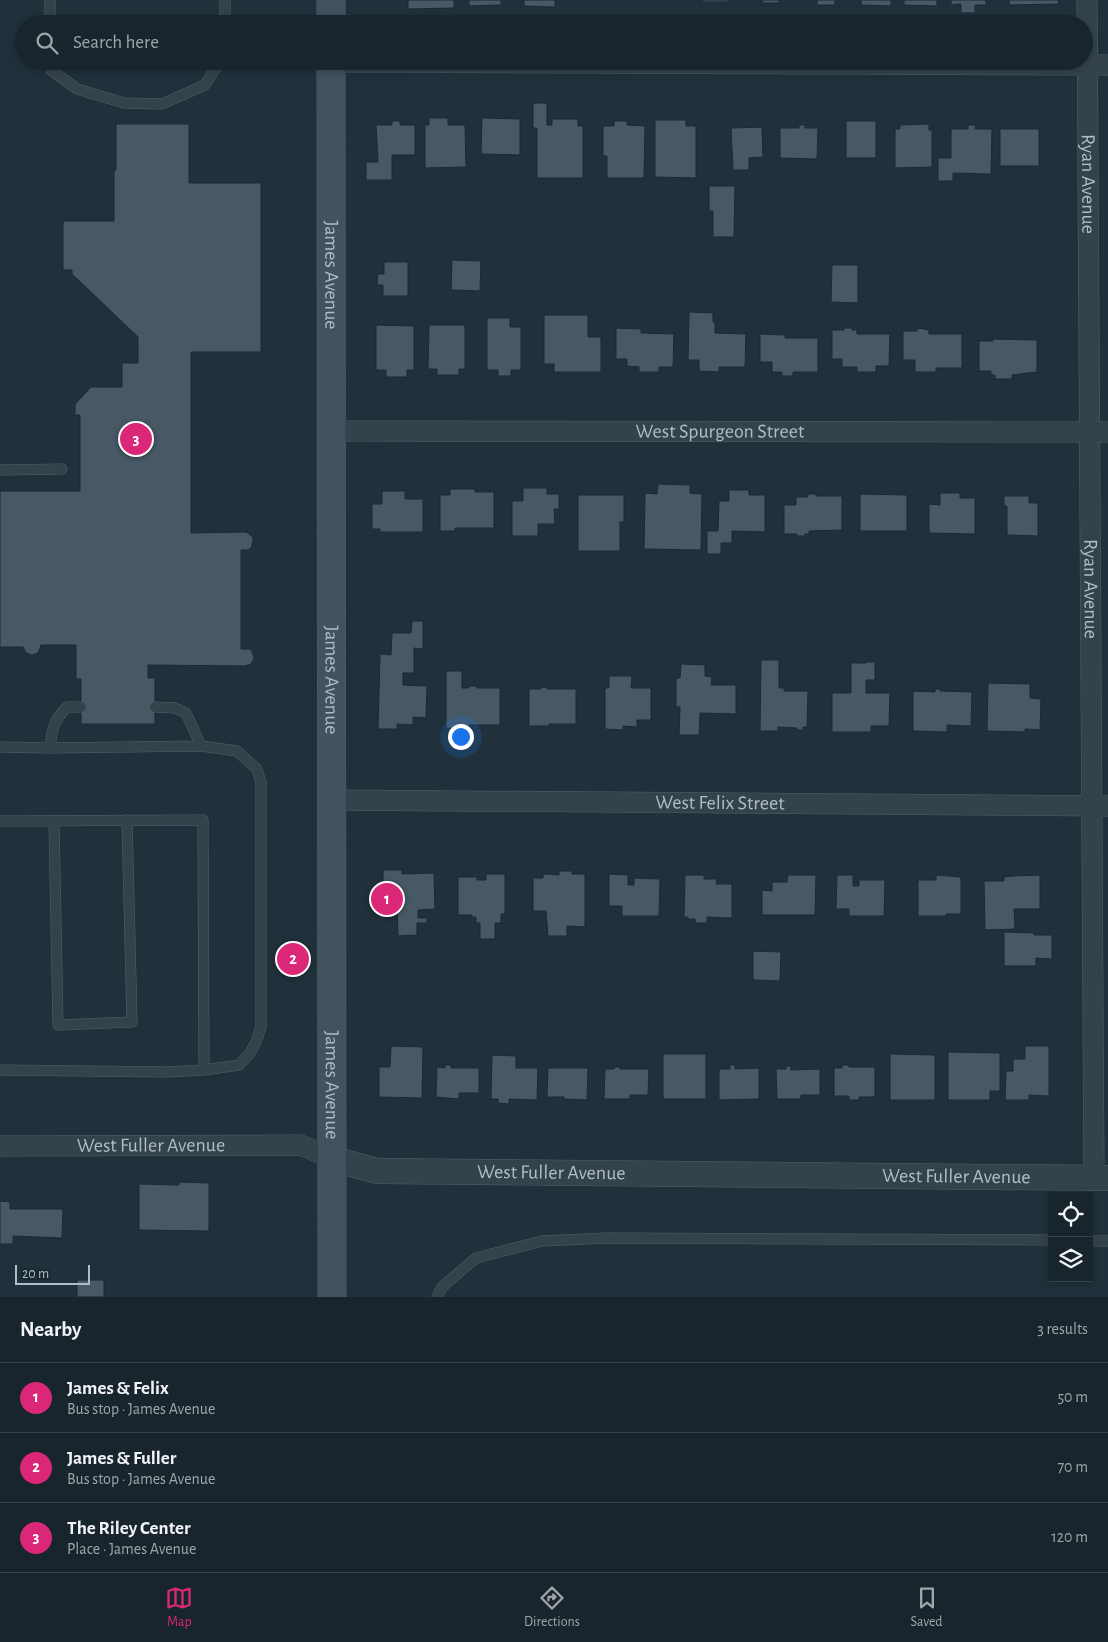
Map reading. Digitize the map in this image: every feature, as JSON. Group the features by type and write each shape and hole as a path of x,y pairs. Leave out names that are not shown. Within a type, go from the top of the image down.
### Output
{"main road":[{"path":"331,0 331,15"},
{"name":"James Avenue","path":"331,70 332,1297"}],"street":[{"name":"Ryan Avenue","path":"1087,0 1087,15"},
{"path":"1093,64 1108,64"},
{"name":"Ryan Avenue","path":"1087,70 1099,432 1101,1178"},
{"name":"West Spurgeon Street","path":"332,431 1099,432"},
{"name":"West Felix Street","path":"332,800 1100,806"},
{"name":"West Fuller Avenue","path":"0,1146 301,1145 333,1159 377,1171 1101,1178"}],"lane":[{"path":"50,0 50,15"},
{"path":"225,0 225,15"},
{"path":"51,70 77,89 124,103 162,104 205,85 214,70"},
{"path":"0,470 62,469"},
{"path":"50,748 53,724 60,714 66,707 81,707"},
{"path":"154,707 175,708 186,713 201,746"},
{"path":"0,747 201,746 237,751 257,769 261,782 260,1027 256,1042 250,1053 239,1065 204,1070 168,1072 0,1070"},
{"path":"54,821 58,1025 132,1022 127,820"},
{"path":"0,821 203,820 204,1070"},
{"path":"437,1297 442,1287 476,1258 542,1241 607,1238 1048,1240"},
{"path":"1093,1241 1108,1241"}],"building":[{"path":"408,0 454,0 454,8 408,9"},
{"path":"469,0 501,0 501,5 469,6"},
{"path":"524,0 555,0 555,7 524,6"},
{"path":"702,0 728,0 728,2 702,2"},
{"path":"763,0 779,0 779,3 762,3"},
{"path":"817,0 835,0 835,5 817,5"},
{"path":"861,0 891,0 891,6 861,5"},
{"path":"904,0 937,0 937,6 904,5"},
{"path":"951,0 986,0 986,5 975,5 975,13 961,13 961,4 951,5"},
{"path":"1009,0 1058,0 1059,4 1009,5"},
{"path":"533,103 547,103 547,125 552,125 552,119 578,119 578,126 583,126 583,178 537,178 537,128 533,128"},
{"path":"429,118 448,118 448,125 465,125 466,167 425,168 425,125 429,125"},
{"path":"482,118 520,119 520,155 481,154"},
{"path":"655,120 686,120 686,126 696,126 696,178 655,177"},
{"path":"392,121 400,121 400,125 415,125 415,155 392,155 392,180 366,180 366,162 378,162 376,125 392,125"},
{"path":"614,121 627,121 627,125 645,126 644,178 607,178 607,156 603,156 603,126 614,126"},
{"path":"846,121 876,121 876,158 846,158"},
{"path":"116,124 189,124 189,183 261,183 261,352 191,352 191,533 245,532 253,538 251,548 241,550 241,649 252,651 254,658 251,664 245,666 148,665 148,678 155,678 155,724 81,724 81,679 76,679 76,645 41,645 38,653 32,655 26,653 23,647 0,647 0,491 80,491 80,415 75,415 75,404 91,387 122,387 122,363 138,363 138,337 72,274 72,270 63,270 63,221 114,221"},
{"path":"929,124 929,130 932,130 932,167 895,168 895,129 900,129 900,125"},
{"path":"799,125 805,125 805,128 818,128 817,159 780,158 780,128 799,128"},
{"path":"968,125 976,125 975,129 992,129 991,174 953,173 953,181 938,181 938,158 951,158 951,129 968,129"},
{"path":"762,127 763,157 749,158 749,170 733,170 731,128"},
{"path":"1000,129 1039,129 1039,166 1000,166"},
{"path":"709,186 735,186 734,237 713,237 713,211 709,211"},
{"path":"452,260 481,261 480,291 451,290"},
{"path":"384,262 408,262 408,296 383,296 383,285 377,285 378,274 384,274"},
{"path":"832,265 858,265 858,303 831,302"},
{"path":"689,312 713,313 715,333 746,334 745,367 719,367 719,372 699,371 699,360 688,360"},
{"path":"544,315 588,315 588,337 601,337 601,372 554,372 554,364 544,364"},
{"path":"487,318 510,318 510,327 521,327 521,370 511,370 511,376 498,376 498,370 487,370"},
{"path":"376,325 414,326 414,370 407,370 407,377 386,377 386,370 376,370"},
{"path":"429,325 465,325 465,369 459,369 459,375 437,375 437,369 428,369"},
{"path":"616,328 641,329 641,333 674,334 673,367 659,367 659,372 639,372 639,367 627,366 627,359 616,359"},
{"path":"844,328 857,330 857,334 890,334 889,366 876,366 876,372 857,372 857,367 842,367 842,359 832,359 832,330 844,330"},
{"path":"918,328 929,330 929,334 962,334 962,368 936,368 936,372 915,372 915,360 903,360 903,331 917,331"},
{"path":"760,334 785,335 785,338 818,338 818,372 793,372 793,376 782,376 782,372 772,372 772,362 760,362"},
{"path":"993,339 1037,340 1037,372 1012,375 1012,379 995,379 995,375 991,375 991,371 979,371 979,341 993,341"},
{"path":"658,484 690,485 690,493 702,494 701,550 644,549 645,493 657,494"},
{"path":"523,488 547,488 547,494 559,494 559,509 554,509 555,524 538,524 538,536 512,536 512,501 523,501"},
{"path":"450,489 475,489 475,492 494,492 494,528 455,528 455,531 440,531 440,495 450,495"},
{"path":"729,490 749,490 749,495 765,495 765,532 732,531 732,543 721,543 721,554 707,554 707,531 718,531 719,501 729,501"},
{"path":"382,491 405,491 405,499 423,499 423,532 380,532 380,529 372,529 372,504 382,504"},
{"path":"940,493 960,493 960,498 975,498 975,534 929,533 929,504 940,505"},
{"path":"808,494 816,494 816,496 842,496 842,530 809,531 809,534 805,534 805,536 784,534 784,505 796,505 796,497 808,497"},
{"path":"860,494 907,495 907,531 860,531"},
{"path":"578,495 624,495 624,522 620,522 620,551 578,551"},
{"path":"1004,496 1029,496 1029,503 1038,503 1038,536 1007,535 1007,506 1004,506"},
{"path":"412,621 423,621 423,649 414,648 414,673 403,673 403,685 427,686 426,718 413,717 413,725 397,724 397,729 378,729 380,654 391,655 392,633 411,633"},
{"path":"761,660 779,660 779,688 784,688 784,691 808,691 807,727 803,727 803,730 778,727 778,731 760,731"},
{"path":"875,662 875,680 866,680 866,693 890,693 889,726 871,726 871,732 832,732 832,693 851,693 851,663"},
{"path":"681,664 705,665 705,676 712,677 711,685 736,685 736,714 700,713 699,735 679,735 680,707 676,707 676,678 680,678"},
{"path":"446,671 462,671 462,688 477,686 477,688 500,688 500,725 469,725 469,729 446,728"},
{"path":"609,676 632,676 631,688 651,688 651,720 637,720 637,727 623,726 623,730 605,729 605,688 609,688"},
{"path":"988,683 1030,684 1030,698 1041,699 1040,730 1025,729 1025,732 987,731"},
{"path":"541,687 547,687 547,689 576,689 576,724 529,726 529,689 541,689"},
{"path":"935,689 940,689 940,691 972,692 971,726 947,725 947,732 913,731 913,691 935,692"},
{"path":"383,870 402,870 402,874 434,873 435,909 418,910 418,918 427,918 427,923 417,923 417,935 398,936 397,902 383,902"},
{"path":"559,871 585,874 585,927 567,926 567,936 548,936 546,911 533,911 533,878 543,878 543,874 559,875"},
{"path":"486,874 505,874 505,914 501,914 501,923 495,923 495,939 480,939 480,923 476,923 476,917 472,917 472,915 458,915 458,877 477,877 477,880 486,880"},
{"path":"609,874 628,875 628,885 634,885 634,878 660,879 659,916 622,916 622,906 609,906"},
{"path":"685,875 704,875 704,879 717,879 716,884 732,884 732,918 707,917 707,923 695,923 695,919 684,917"},
{"path":"788,875 816,875 815,915 762,915 762,890 772,891 772,882 787,882"},
{"path":"837,875 853,875 853,886 859,886 859,880 885,880 884,916 849,916 849,909 836,909"},
{"path":"936,875 961,877 961,914 918,916 918,880 936,880"},
{"path":"1040,875 1040,909 1014,909 1015,929 985,930 984,881 1004,881 1004,877"},
{"path":"1004,932 1052,935 1052,959 1036,958 1036,966 1004,966"},
{"path":"753,951 781,952 780,981 753,980"},
{"path":"391,1046 423,1047 422,1098 379,1097 379,1067 390,1067"},
{"path":"1025,1046 1049,1046 1049,1096 1029,1095 1029,1100 1005,1100 1006,1071 1013,1071 1013,1059 1025,1059"},
{"path":"948,1052 1000,1053 1000,1091 990,1091 990,1100 948,1100"},
{"path":"663,1054 706,1054 706,1099 663,1099"},
{"path":"890,1054 935,1055 935,1100 890,1100"},
{"path":"492,1055 516,1056 516,1068 538,1068 537,1100 509,1099 509,1104 498,1103 498,1099 491,1099"},
{"path":"445,1065 451,1065 451,1068 479,1068 479,1093 459,1093 459,1099 436,1097 437,1067 445,1068"},
{"path":"730,1065 735,1065 735,1069 759,1068 759,1099 719,1100 719,1069 730,1069"},
{"path":"842,1065 849,1065 849,1067 875,1067 875,1097 859,1097 859,1100 849,1100 849,1096 834,1096 834,1068 842,1068"},
{"path":"786,1066 791,1066 791,1070 820,1069 820,1095 801,1095 801,1099 777,1099 776,1069 786,1069"},
{"path":"615,1067 620,1067 620,1069 649,1069 648,1095 630,1095 630,1099 604,1099 605,1069 614,1069"},
{"path":"548,1068 588,1068 587,1100 547,1097"},
{"path":"179,1182 209,1183 209,1231 139,1230 139,1184 179,1185"},
{"path":"0,1201 10,1202 10,1209 63,1209 62,1238 13,1236 13,1244 0,1244"},
{"path":"77,1280 104,1280 104,1297 77,1297"}],"place":[{"name":"The Riley Center","path":"136,439"},
{"name":"James & Felix","path":"387,899"},
{"name":"James & Fuller","path":"293,959"}]}
